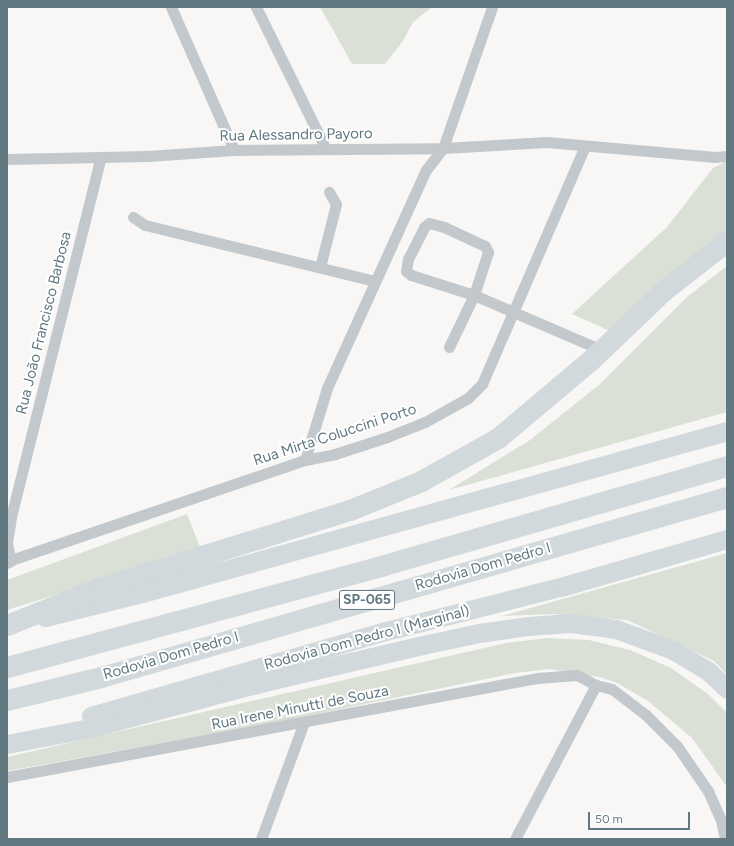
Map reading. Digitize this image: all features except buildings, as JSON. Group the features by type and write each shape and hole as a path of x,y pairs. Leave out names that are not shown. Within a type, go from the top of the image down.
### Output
{"highway":[{"path":"7,626 99,588 350,510 421,481 498,438 602,350 663,291 727,241"},
{"path":"7,626 149,591 727,431"},
{"name":"Rodovia Dom Pedro I","path":"7,667 376,567 727,466"},
{"name":"Rodovia Dom Pedro I","path":"7,700 101,676 727,496"},
{"name":"Rodovia Dom Pedro I (Marginal)","path":"7,740 379,633 564,586 727,539"},
{"path":"7,744 90,728 264,682 451,639 528,626 570,623 616,629 673,650 708,671 727,689"}],"street":[{"path":"171,7 234,150"},
{"path":"256,7 326,149"},
{"path":"305,460 327,388 426,170 443,148 492,7"},
{"name":"Rua Alessandro Payoro","path":"7,159 101,157 234,150 443,148 547,142 715,157 727,156"},
{"name":"Rua Mirta Coluccini Porto","path":"9,561 305,460 335,454 425,422 477,392 586,146"},
{"name":"Rua João Francisco Barbosa","path":"9,561 7,543 12,513 101,157"},
{"path":"320,267 336,204 329,192"},
{"path":"133,217 145,225 375,281"},
{"path":"450,347 474,295 488,252 485,246 444,227 429,223 424,227 408,260 406,271 411,275 474,295 511,313 602,350"},
{"name":"Rua Irene Minutti de Souza","path":"7,777 537,678 578,675 596,685 612,689 641,710 677,746 708,791 721,820 725,839"},
{"path":"515,839 596,685"},
{"path":"261,839 304,722"}],"shaded area":[{"path":"320,7 432,7 413,22 403,41 385,64 352,64"},
{"path":"727,161 727,229 610,331 572,314 667,227 713,168"},
{"path":"727,266 727,412 449,490 530,440 600,384 688,296"},
{"path":"187,514 201,550 7,610 7,580"},
{"path":"727,553 727,675 714,661 627,620 555,614 502,616"},
{"path":"547,638 589,640 630,650 671,668 708,694 727,713 727,787 692,738 648,701 617,683 600,677 549,669 515,673 258,726 7,771 7,757 506,643"}]}
